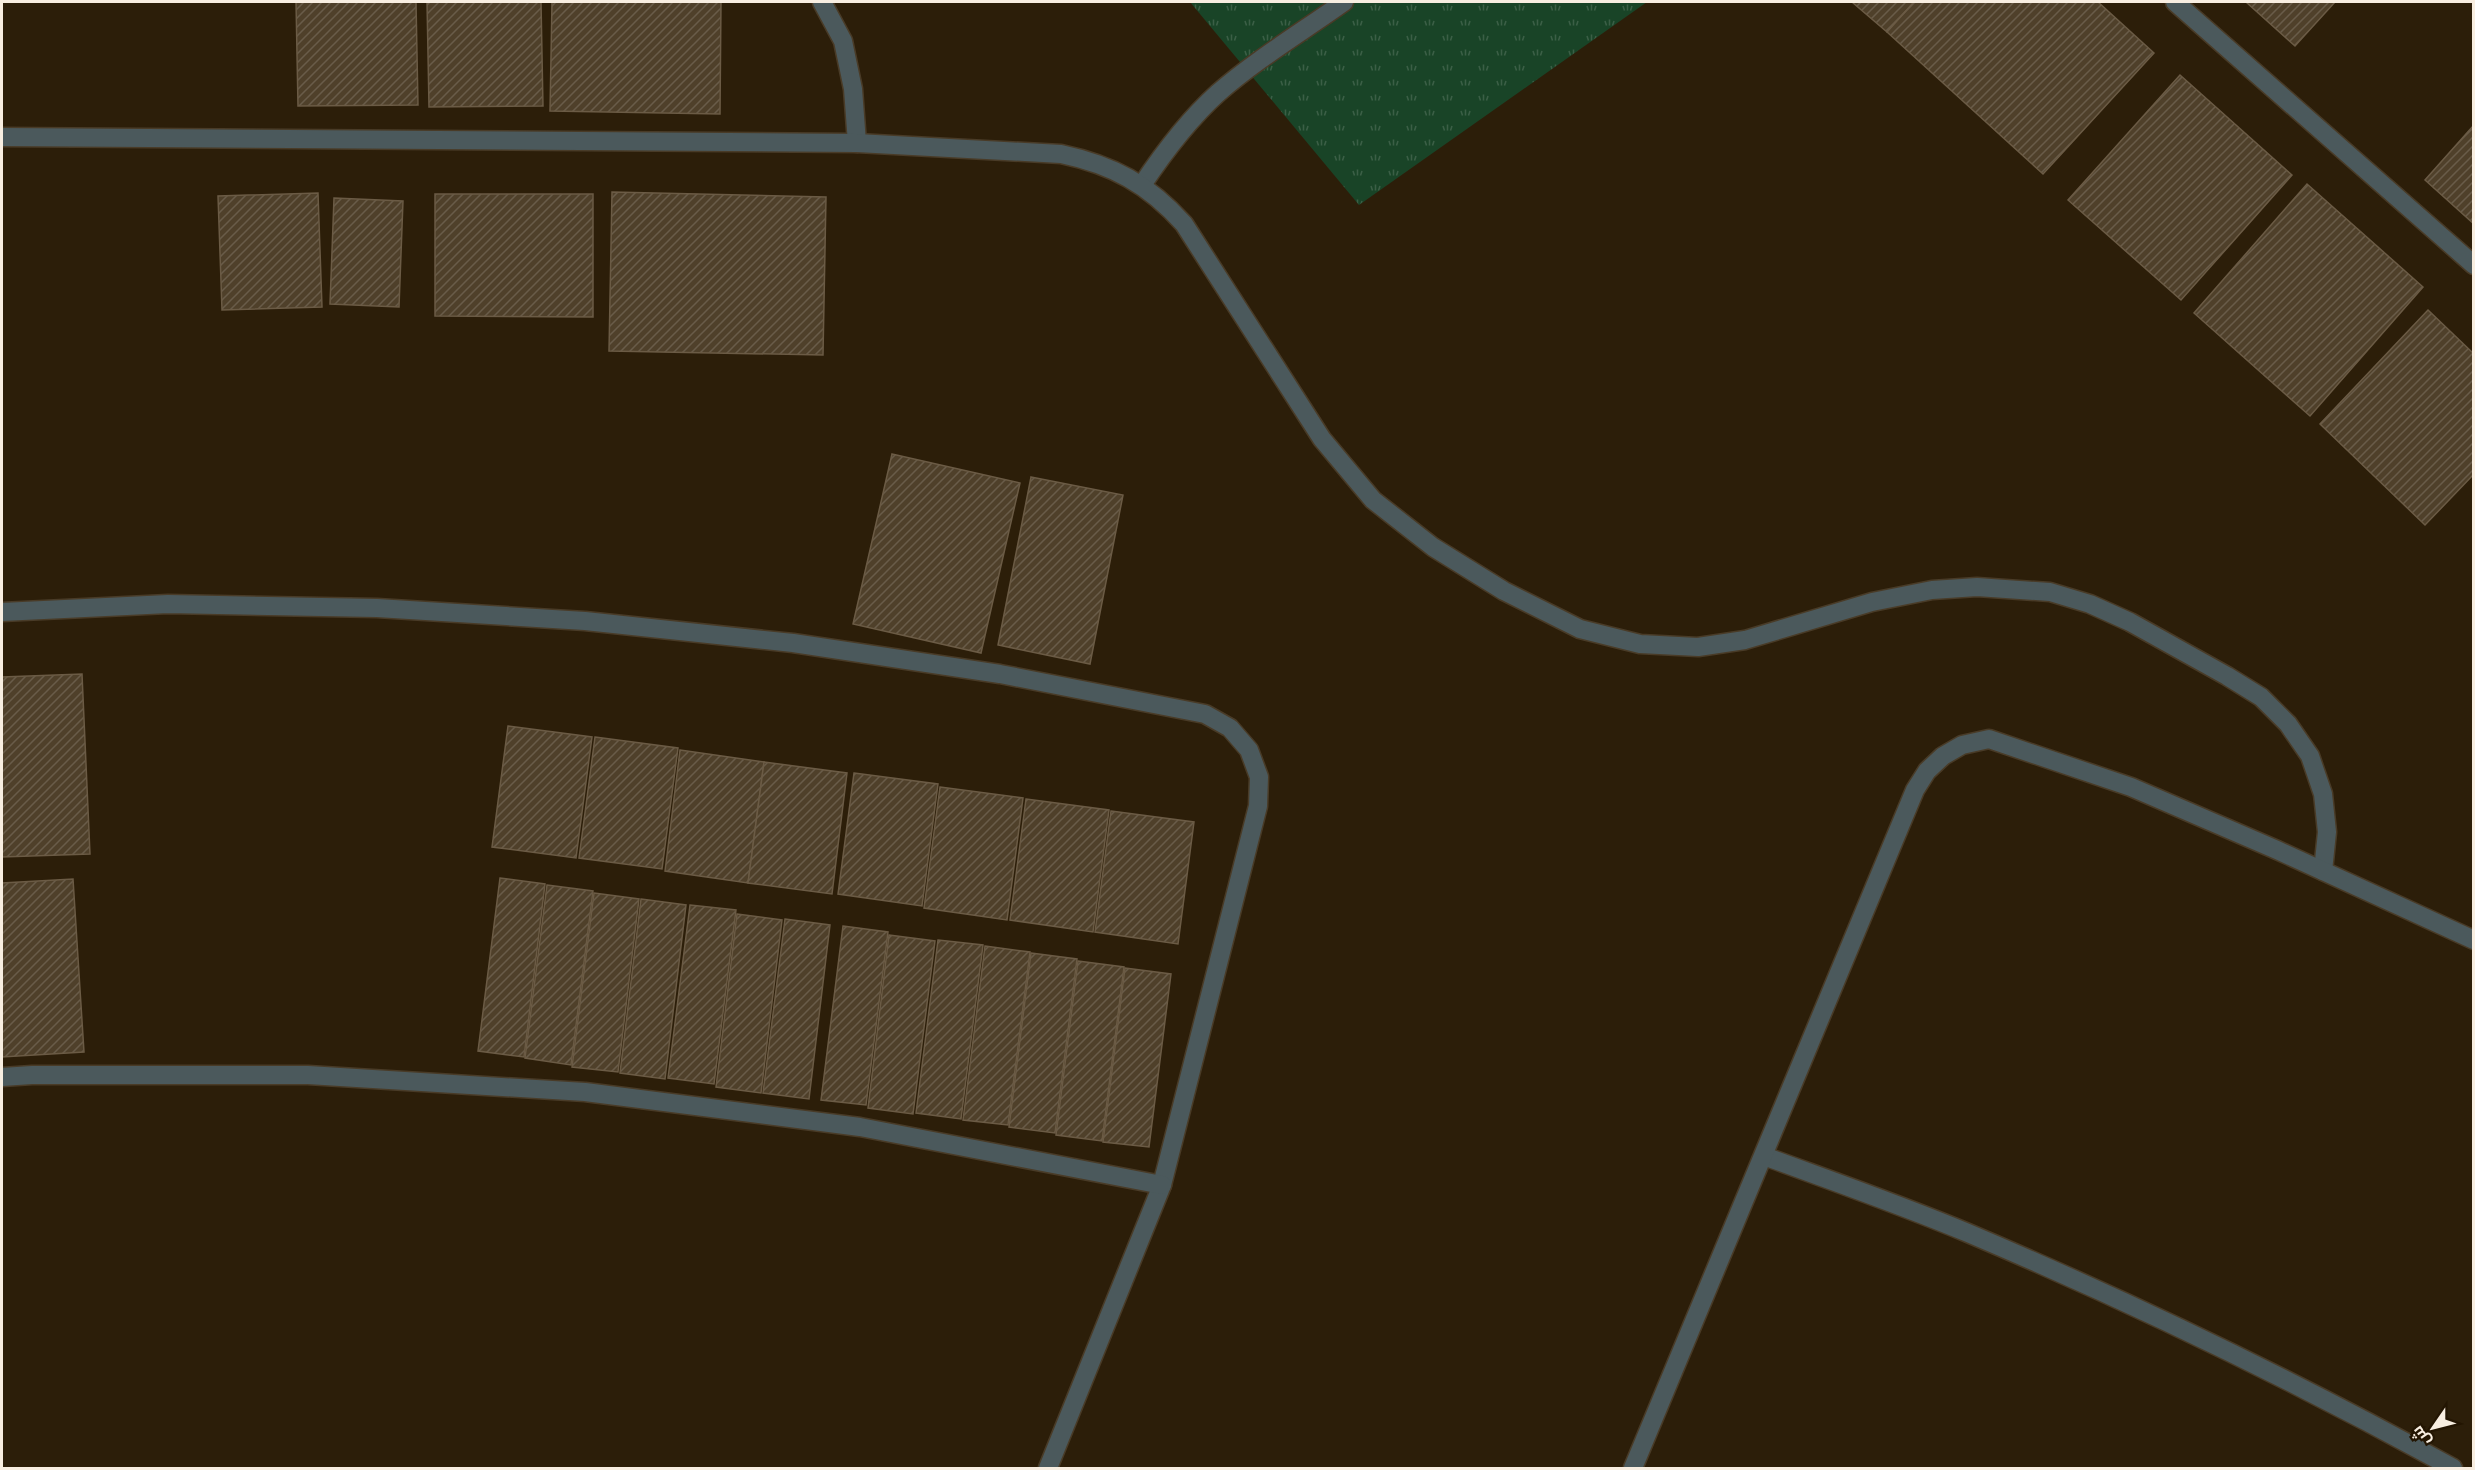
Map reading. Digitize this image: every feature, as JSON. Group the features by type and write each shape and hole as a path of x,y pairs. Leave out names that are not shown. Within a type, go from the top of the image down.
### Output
{"street":[{"path":"822,2 843,41 853,88 857,142"},
{"path":"1142,185 1164,152 1216,95 1246,70 1344,2"},
{"path":"2175,2 2474,265"},
{"path":"2,137 857,142 1060,154 1098,164 1142,185 1165,202 1184,224 1323,439 1373,500 1433,547 1504,591 1580,629 1640,644 1698,647 1745,640 1872,602 1932,590 1977,587 2050,592 2090,604 2130,622 2227,676 2261,697 2288,724 2310,756 2323,794 2327,832 2323,871"},
{"path":"2,612 180,604 377,608 585,621 793,643 1000,674 1205,714 1230,728 1249,750 1259,777 1258,806 1162,1185 1048,1468"},
{"path":"1634,1468 1915,790 1927,771 1943,756 1962,745 1989,740 2131,787 2474,940"},
{"path":"2,1077 32,1075 308,1075 585,1092 860,1127 1162,1185"},
{"path":"1764,1156 1966,1233 2164,1320 2357,1416 2453,1468"}],"green space":[{"path":"1190,2 1647,2 1359,205"}],"building":[{"path":"296,2 416,2 418,105 298,106"},
{"path":"427,2 541,2 543,106 429,107"},
{"path":"552,2 721,2 720,114 550,111"},
{"path":"1852,2 1914,2 1887,32"},
{"path":"1914,2 2098,2 2154,53 2043,174 1887,32"},
{"path":"2246,2 2335,2 2295,46"},
{"path":"2180,75 2292,175 2181,300 2068,200"},
{"path":"2474,125 2474,224 2425,180"},
{"path":"2307,184 2423,287 2310,416 2194,313"},
{"path":"612,192 826,197 823,355 609,351"},
{"path":"318,193 322,307 222,310 218,196"},
{"path":"435,194 593,194 593,317 435,316"},
{"path":"334,198 403,201 399,307 330,304"},
{"path":"2428,310 2474,354 2474,474 2425,525 2320,424"},
{"path":"892,454 1020,483 981,653 853,624"},
{"path":"1031,477 1123,495 1090,664 998,645"},
{"path":"82,674 90,854 2,857 2,677"},
{"path":"508,726 592,737 576,858 492,847"},
{"path":"595,737 678,748 662,869 579,858"},
{"path":"680,750 764,762 748,883 665,871"},
{"path":"764,762 847,773 832,894 748,883"},
{"path":"854,773 938,784 922,906 838,894"},
{"path":"940,787 1023,798 1007,920 924,908"},
{"path":"1026,799 1109,810 1093,932 1010,920"},
{"path":"1111,811 1194,822 1178,944 1095,932"},
{"path":"500,878 545,884 524,1057 478,1051"},
{"path":"73,879 84,1052 2,1057 2,883"},
{"path":"547,885 593,891 571,1065 525,1058"},
{"path":"594,893 639,899 618,1072 572,1067"},
{"path":"641,899 686,905 665,1079 620,1073"},
{"path":"690,905 736,910 714,1084 668,1078"},
{"path":"737,914 782,920 761,1093 716,1087"},
{"path":"785,919 830,925 809,1099 763,1093"},
{"path":"843,926 888,932 866,1105 821,1100"},
{"path":"889,935 935,941 913,1114 868,1108"},
{"path":"938,940 983,945 961,1119 916,1113"},
{"path":"985,946 1030,952 1008,1125 963,1120"},
{"path":"1031,953 1077,959 1055,1133 1009,1127"},
{"path":"1078,961 1124,967 1102,1141 1056,1135"},
{"path":"1125,968 1171,974 1149,1147 1103,1142"}]}
